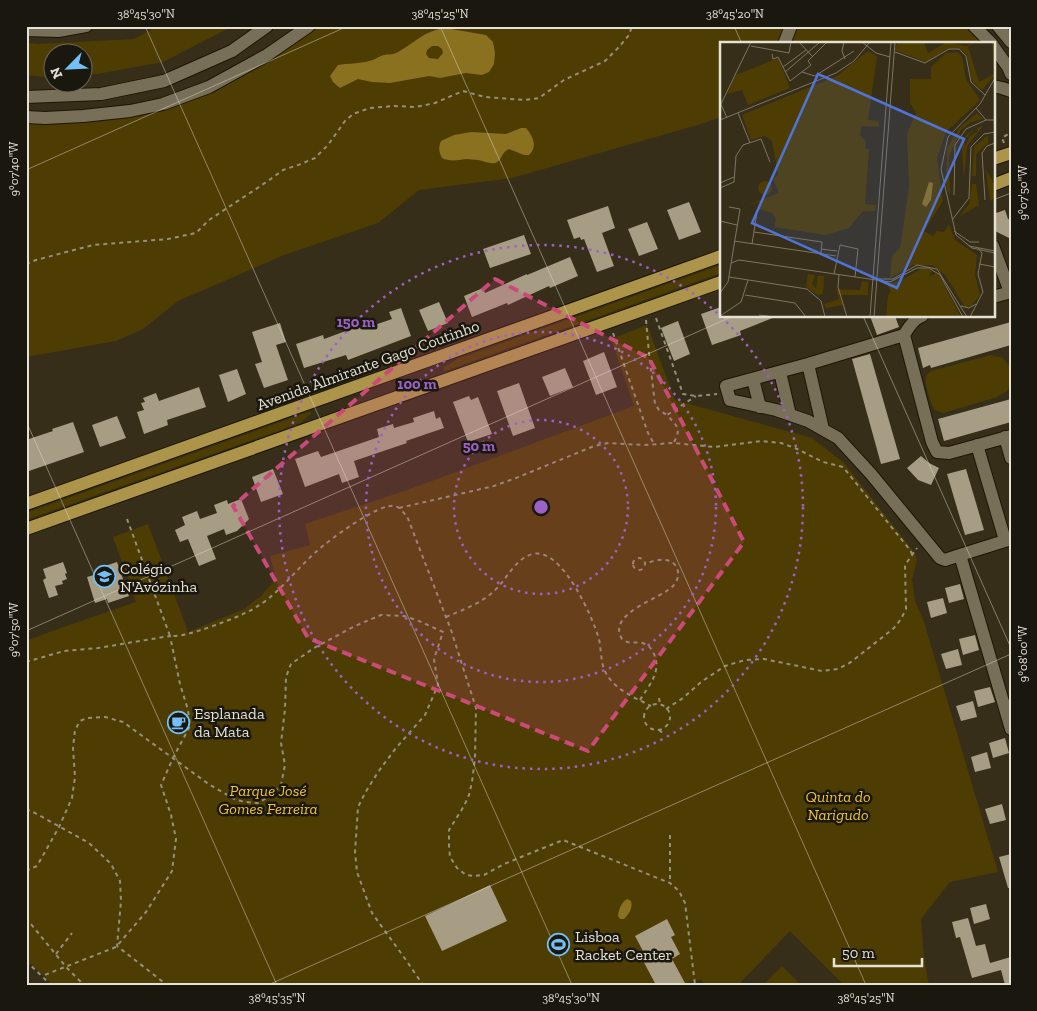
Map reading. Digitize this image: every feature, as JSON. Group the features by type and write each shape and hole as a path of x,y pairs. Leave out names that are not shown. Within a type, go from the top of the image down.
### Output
{"main road":[{"path":"994,160 1011,153"},
{"path":"994,185 1011,178"},
{"name":"Avenida Almirante Gago Coutinho","path":"26,504 720,256"},
{"path":"26,529 720,282"},
{"path":"385,376 393,398"},
{"path":"361,385 369,407"}],"street":[{"path":"26,30 58,31 86,26"},
{"path":"26,97 101,94 164,81 232,51 267,26"},
{"path":"26,117 45,118 130,112 163,104 209,86 267,55 309,26"},
{"path":"785,42 791,26"},
{"path":"974,26 989,42"},
{"path":"998,26 1010,38"},
{"path":"994,48 1011,74"},
{"path":"994,86 1011,91"},
{"path":"994,249 1010,292 994,297"},
{"path":"915,318 904,335 837,356 726,386 730,400 808,420 838,438 940,558 945,560 1008,540 977,445"},
{"path":"904,335 932,442 937,452 949,453 1008,436 1011,458"},
{"path":"808,364 823,429"},
{"path":"780,372 790,415"},
{"path":"753,379 760,407"},
{"path":"960,555 1011,729"}],"path":[{"path":"26,264 92,246 168,239 196,233 209,220 283,170 315,158 353,114 370,108 416,107 435,103 462,91 485,97 525,100 539,98 564,80 605,61 629,35 632,26"},
{"path":"648,307 683,394 696,396 728,393"},
{"path":"648,307 649,353 656,404 659,410 667,414 674,422 679,432 674,443"},
{"path":"609,321 648,433 654,444"},
{"path":"667,414 696,396"},
{"path":"399,508 494,486 594,446 608,443 643,445 674,443 714,447 761,441 781,443 823,462 842,467 912,554"},
{"path":"26,662 64,651 98,648 170,636 183,636 242,616 268,598 319,550 357,521 388,506 395,506 406,516 446,617 476,708 475,758 472,782 464,806 449,830 450,857 456,868 466,875 484,875 504,864 563,840 670,883 679,890 685,903 695,985"},
{"path":"42,976 116,947 146,912 172,871 176,839 171,815 161,785 190,726 188,710 180,684 170,636 127,519"},
{"path":"666,709 725,666 745,660 764,659 822,671 838,669 850,662 894,628 902,619 906,609 904,565 925,539"},
{"path":"446,617 481,601 494,592 522,559 535,553 546,555 557,563 567,575 588,611 598,638 604,669 617,686 629,695 651,706"},
{"path":"640,700 656,673 656,658 647,645 639,642 629,643 622,639 619,632 621,623 635,609 668,590 677,581 679,574 678,568 664,560 646,563 640,570 634,568 633,565 633,562 638,558 642,558 646,563"},
{"path":"26,871 37,866 59,827 72,798 75,778 73,748 75,730 80,721 87,718 105,717 122,722 210,785 236,800 258,803 270,796 281,785 285,764 281,743 286,677 292,664 314,648 355,626 381,615 404,616 443,632 434,659 438,685 425,715 378,772 358,807 355,852 357,872 372,913 423,985"},
{"path":"659,698 660,705"},
{"path":"660,705 666,709 669,719 664,728 654,730 645,724 644,713 651,706 660,705"},
{"path":"669,719 674,719"},
{"path":"659,730 664,734"},
{"path":"26,809 89,843 110,864 120,881 121,901 117,946"},
{"path":"670,835 670,883"},
{"path":"26,918 66,967 84,985"},
{"path":"56,954 72,933"},
{"path":"117,946 167,985"},
{"path":"26,961 51,985"}],"highlighted area":[{"path":"495,279 649,358 744,542 588,751 308,638 233,506"}],"green space":[{"path":"158,26 233,26 163,62 97,74 92,74 92,42 77,42 134,39"},
{"path":"308,26 965,26 980,42 720,42 720,117 512,178 419,190 378,223 284,255 178,301 143,329 116,341 26,357 26,119 143,115 179,103"},
{"path":"26,43 42,44 42,77 26,75"},
{"path":"720,265 720,273 445,371 443,368 457,359"},
{"name":"Parque José Gomes Ferreira","path":"647,325 675,400 812,438 844,463 914,552 917,560 912,579 915,601 924,622 998,872 950,882 921,919 924,959 929,985 844,985 790,931 738,985 706,985 701,980 683,985 53,985 26,959 26,641 136,602 113,537 148,524 188,632 244,609 261,596 276,579 270,556 310,545 305,524 410,489 634,406 611,339"},
{"path":"991,355 1003,358 1011,368 1011,385 1007,391 997,397 943,413 935,410 926,384 926,377 931,371"},
{"path":"311,411 311,414 295,425 26,520 26,513"},
{"path":"782,966 801,985 763,985"}],"shaded area":[{"path":"445,28 486,35 493,42 495,53 494,64 489,72 482,75 466,73 440,78 429,76 390,83 358,79 340,88 333,82 330,76 338,65 365,62 394,54 437,30","holes":["432,46 438,46 442,49 443,53 438,59 429,58 426,54 427,50"]},
{"path":"526,128 534,142 532,152 529,155 509,149 504,152 497,162 489,163 468,159 448,160 442,158 440,154 441,141 454,135 471,132 506,134"},
{"path":"627,899 631,901 631,908 624,919 620,919 618,916 620,909 623,902"}],"building":[{"path":"689,202 701,232 679,240 667,210"},
{"path":"608,206 615,228 602,233 614,266 597,272 584,239 581,240 580,237 574,239 567,220"},
{"path":"1005,210 1008,219 1011,220 1011,239 994,230 994,214"},
{"path":"647,222 658,249 639,256 628,229"},
{"path":"524,235 531,254 490,268 483,249"},
{"path":"570,257 578,276 550,288 549,286 508,305 507,303 472,317 464,296 483,288 485,293"},
{"path":"439,302 448,323 428,331 419,310"},
{"path":"720,307 720,318 772,318 740,331 741,335 712,345 701,314"},
{"path":"401,308 411,336 348,360 346,355 304,368 296,344 323,335 324,339 362,325 363,329 392,319 389,312"},
{"path":"871,318 896,318 899,327 877,335"},
{"path":"678,321 690,354 674,361 661,328"},
{"path":"1011,322 1011,345 931,368 930,365 923,368 918,348"},
{"path":"280,323 286,342 276,345 288,380 264,388 255,364 262,362 252,332"},
{"path":"604,352 617,387 596,395 583,361"},
{"path":"870,354 900,459 881,464 852,359"},
{"path":"565,368 573,387 550,396 542,377"},
{"path":"237,369 246,394 228,402 219,375"},
{"path":"519,383 535,428 513,436 497,391"},
{"path":"199,387 206,407 167,420 168,425 144,434 137,412 144,410 141,403 145,402 143,398 156,393 159,401"},
{"path":"469,396 471,400 478,397 492,434 468,442 453,402"},
{"path":"1011,399 1011,422 944,441 938,419"},
{"path":"434,411 436,419 440,417 444,428 354,461 359,477 342,483 339,474 305,487 295,459 318,451 321,457 379,437 377,429 393,424 394,428 414,422 413,418"},
{"path":"117,416 126,438 100,447 92,425"},
{"path":"73,422 84,452 29,471 26,463 26,440"},
{"path":"921,456 939,468 931,485 918,480 907,468"},
{"path":"273,469 283,494 261,502 252,477"},
{"path":"966,469 984,530 965,535 947,474"},
{"path":"241,499 249,519 237,531 226,535 224,529 207,536 216,559 199,566 188,539 180,542 175,530 185,525 182,517 197,511 200,519 217,513 214,505 227,500 228,504"},
{"path":"63,562 67,579 62,581 63,584 55,586 58,595 49,598 43,580 46,578 43,569"},
{"path":"117,562 129,596 108,603 107,599 95,603 87,577 104,572 102,567"},
{"path":"960,584 964,599 949,603 945,588"},
{"path":"943,598 947,613 931,618 927,602"},
{"path":"975,635 979,650 963,655 959,639"},
{"path":"958,649 962,665 946,669 941,654"},
{"path":"990,687 995,702 978,707 974,691"},
{"path":"973,701 977,717 961,721 956,706"},
{"path":"1005,738 1009,753 993,758 989,743"},
{"path":"987,752 991,768 975,772 971,757"},
{"path":"1002,804 1006,820 990,824 985,809"},
{"path":"1011,854 1011,888 1008,888 999,857"},
{"path":"490,885 507,921 442,951 425,916"},
{"path":"986,904 990,919 974,924 970,908"},
{"path":"968,918 976,946 985,944 990,963 1011,957 1011,985 1005,985 1001,970 972,978 960,937 956,938 952,922"},
{"path":"667,919 675,935 671,937 680,954 672,959 686,985 656,985 640,955 644,953 635,936"}],"place":[{"name":"Colégio N'Avózinha","path":"104,577"},
{"name":"Esplanada da Mata","path":"178,722"},
{"name":"Lisboa Racket Center","path":"559,945"}],"park label":[{"name":"Quinta do Narigudo","path":"838,805"}]}
